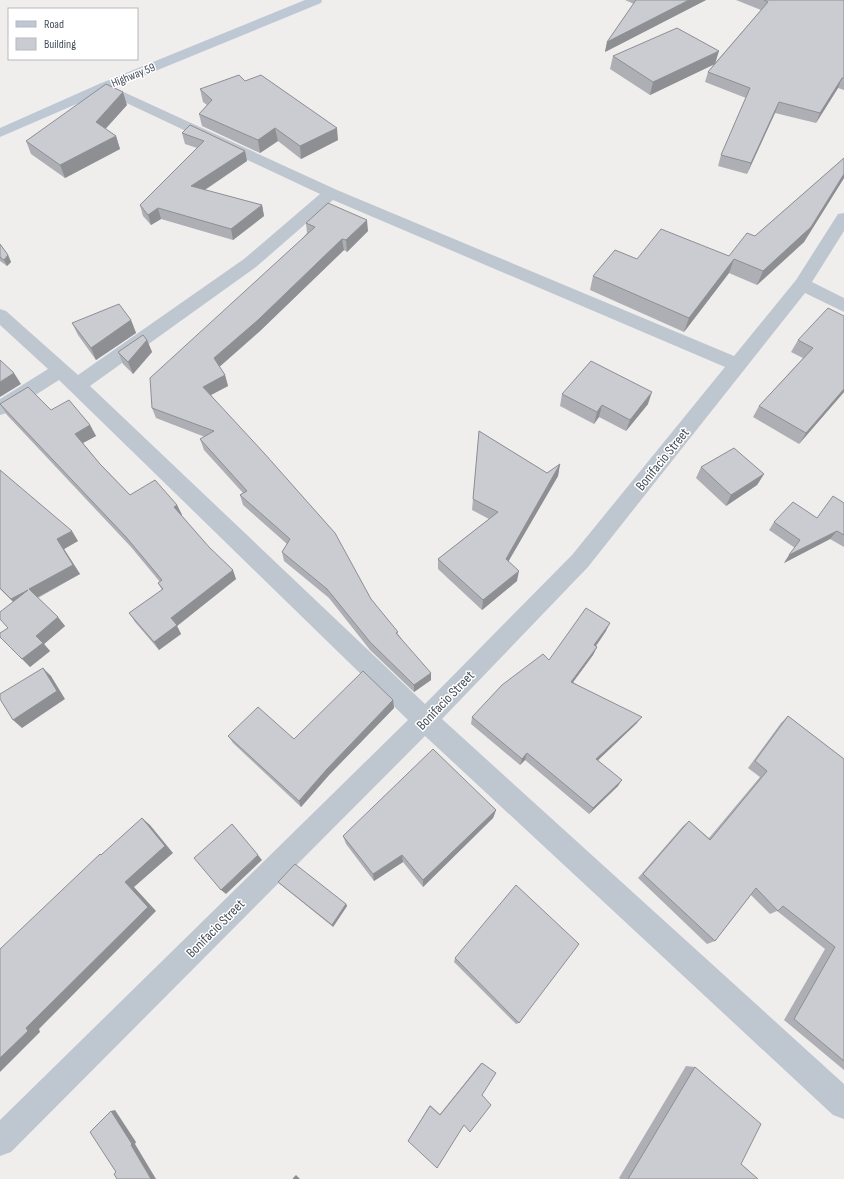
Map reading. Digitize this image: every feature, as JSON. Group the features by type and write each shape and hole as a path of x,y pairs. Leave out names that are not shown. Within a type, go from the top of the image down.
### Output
{"street":[{"name":"Highway 59","path":"0,132 104,87 316,0"},
{"path":"104,87 331,193 738,365"},
{"path":"0,408 69,378 250,263 331,193"},
{"name":"Bonifacio Street","path":"0,1141 425,720 580,561 802,284 844,218"},
{"path":"802,284 844,306"},
{"path":"0,315 69,378 425,720 844,1104"}],"building":[{"path":"636,0 689,0 607,42"},
{"path":"764,0 844,0 844,78 842,78 820,113 779,102 751,163 721,155 750,88 708,72 768,2"},
{"path":"677,28 719,51 653,82 613,56"},
{"path":"239,75 245,81 261,75 337,128 300,146 275,128 258,140 199,114 212,100 200,89"},
{"path":"106,84 123,92 96,122 116,136 60,165 26,141"},
{"path":"190,125 245,151 191,186 262,205 231,229 158,208 148,215 140,205 204,141 182,133"},
{"path":"844,158 844,174 811,227 763,271 734,259 689,318 593,276 615,250 637,259 661,229 729,256 747,233 755,236"},
{"path":"328,203 367,220 346,240 342,239 258,320 214,358 225,375 203,387 335,533 371,599 398,632 396,633 431,673 414,685 370,642 327,589 282,552 290,539 240,495 247,491 200,439 214,431 152,408 150,378 315,227 306,223"},
{"path":"0,244 8,255 4,260 0,257"},
{"path":"119,304 131,320 91,348 72,323"},
{"path":"828,308 844,316 844,389 806,433 759,406 813,348 798,340"},
{"path":"143,335 147,340 128,362 118,352"},
{"path":"0,360 14,373 0,382"},
{"path":"591,361 652,392 630,420 602,405 597,412 562,394"},
{"path":"28,387 51,410 69,400 90,425 75,434 100,464 130,495 155,480 177,505 174,507 209,547 233,570 171,618 177,625 154,642 129,613 163,589 158,583 162,580 126,537 0,404"},
{"path":"479,431 547,473 560,464 506,559 519,571 483,600 438,559 498,512 473,499"},
{"path":"734,448 764,474 731,495 701,467"},
{"path":"0,470 72,531 57,539 73,565 29,589 58,617 36,636 43,643 22,659 0,637 0,633 8,628 0,619 0,612 28,590 11,599 0,588"},
{"path":"833,496 844,503 844,535 837,531 789,555 800,540 774,522 793,502 817,518"},
{"path":"586,608 610,623 594,645 597,647 571,682 642,717 596,759 622,780 593,808 527,753 522,759 472,717 502,685 543,654 549,660"},
{"path":"43,668 57,691 13,720 0,699 0,694"},
{"path":"363,671 393,700 327,769 299,801 228,736 258,707 294,739"},
{"path":"788,716 844,759 844,1061 794,1019 835,947 783,906 778,911 756,888 715,941 643,874 689,821 710,840 767,771 755,761"},
{"path":"433,749 496,810 423,880 402,855 373,874 343,836"},
{"path":"142,818 165,846 125,882 148,907 26,1028 28,1031 0,1058 0,949 100,854 101,855"},
{"path":"232,824 258,855 221,890 194,858"},
{"path":"295,864 346,904 332,925 278,882"},
{"path":"516,885 579,944 519,1023 455,958"},
{"path":"482,1063 496,1073 482,1095 491,1105 470,1132 464,1125 437,1168 408,1141 430,1106 440,1115"},
{"path":"695,1067 761,1124 741,1164 758,1179 628,1179"},
{"path":"111,1111 132,1144 131,1145 151,1179 117,1179 114,1174 116,1172 90,1132"}]}
